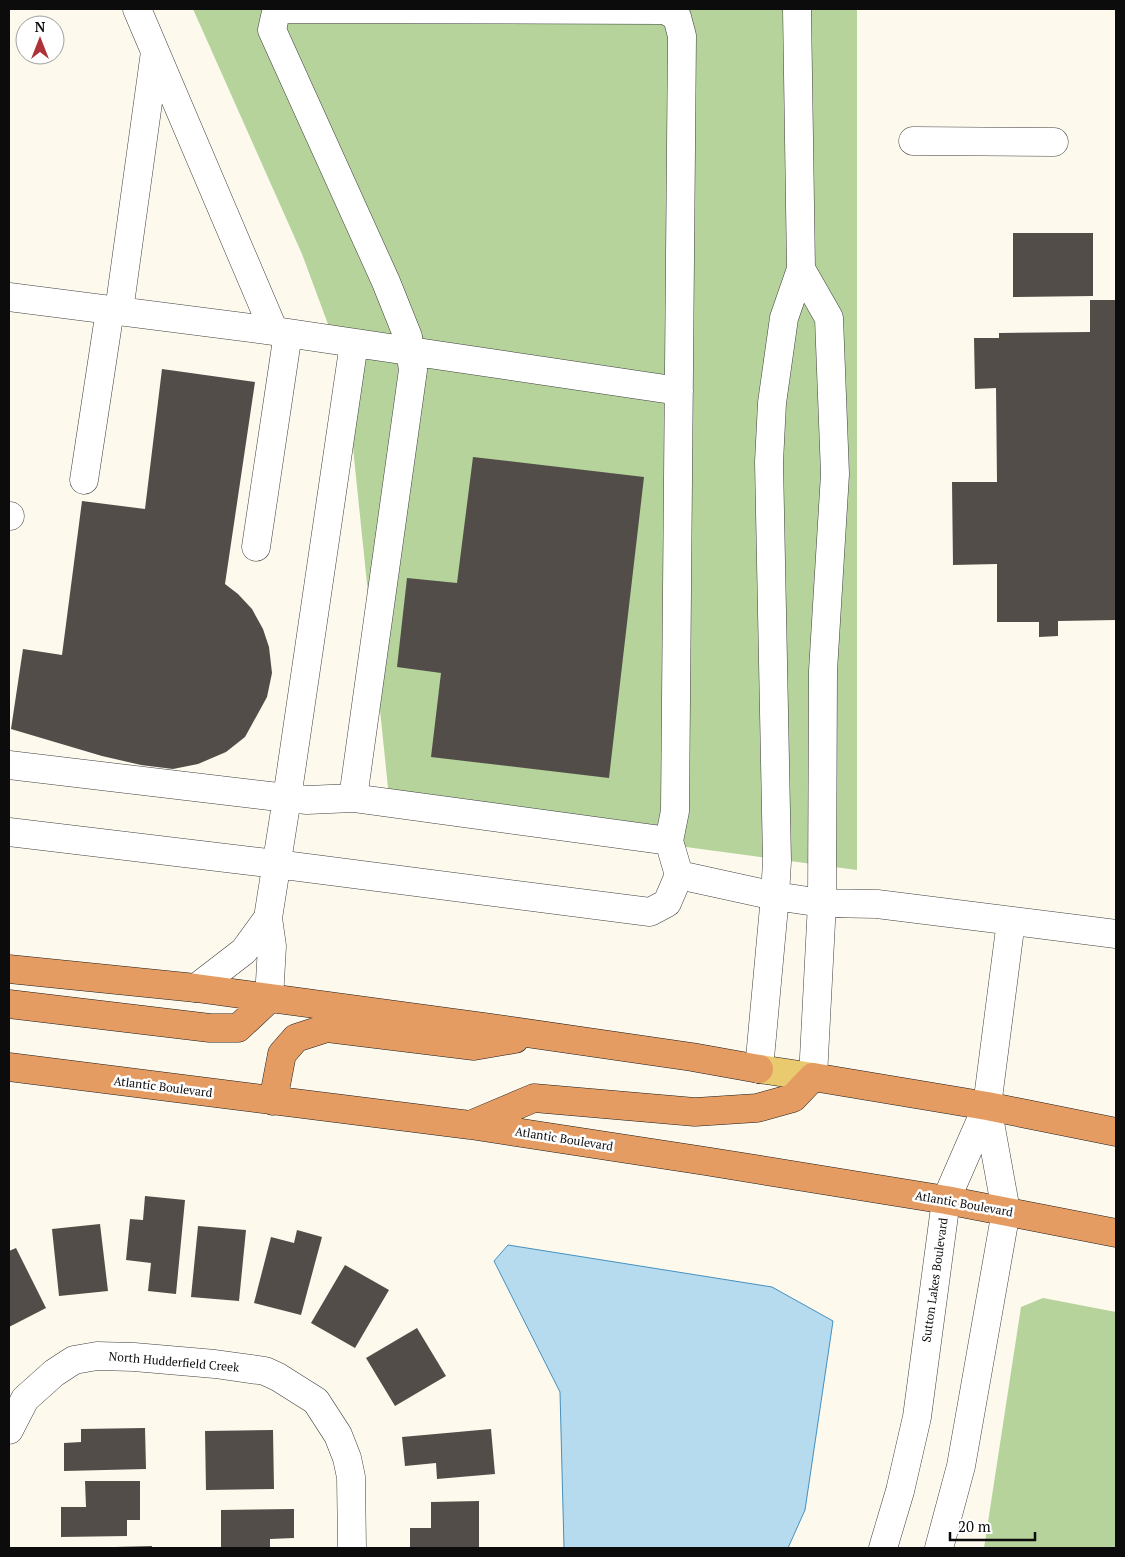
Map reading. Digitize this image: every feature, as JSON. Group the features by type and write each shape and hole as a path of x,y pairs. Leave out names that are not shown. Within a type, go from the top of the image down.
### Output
{"highway":[{"path":"9,969 196,988 692,1057 759,1069"},
{"path":"9,1004 210,1028 238,1028 269,999"},
{"path":"273,1101 282,1054 296,1038 327,1028 474,1046 539,1035"},
{"name":"Atlantic Boulevard","path":"9,1067 470,1125 946,1200 1116,1233"},
{"path":"470,1125 534,1098 695,1112 757,1108 793,1098 813,1077 987,1106 1116,1132"}],"main road":[{"path":"759,1069 813,1077"}],"street":[{"path":"137,9 281,332 256,547"},
{"path":"9,832 650,912 667,902 679,875 669,841 675,811 682,36 677,17 665,10 287,9 276,12 272,30 386,282 408,337 413,370 353,798"},
{"path":"759,1069 777,861 769,462 772,403 784,318 801,269 797,9"},
{"path":"84,480 114,311 155,52"},
{"path":"912,142 1054,142"},
{"path":"801,269 829,318 835,474 823,671 822,903 813,1077"},
{"path":"9,297 281,332 679,391"},
{"path":"269,999 272,946 268,918 354,343"},
{"path":"9,765 307,800 353,798 669,841"},
{"path":"679,875 775,896 822,903 877,904 1116,934"},
{"path":"196,988 244,951 268,918"},
{"path":"940,1548 960,1466 1006,1211 987,1106 1011,921"},
{"name":"Sutton Lakes Boulevard","path":"883,1548 900,1491 917,1417 946,1200 987,1106"},
{"name":"North Hudderfield Creek","path":"13,1422 25,1398 54,1373 74,1360 97,1356 134,1357 265,1371 278,1376 316,1401 338,1435 351,1477 352,1548"}],"green space":[{"path":"193,9 857,9 857,870 390,807 345,370 302,254"},
{"path":"1043,1298 1116,1312 1116,1548 984,1548 1021,1307"}],"water":[{"path":"508,1245 772,1287 833,1321 805,1510 788,1548 564,1548 560,1392 494,1261"}],"building":[{"path":"1013,233 1093,233 1093,296 1013,297"},
{"path":"1090,300 1116,300 1116,620 1058,621 1058,636 1039,637 1039,622 997,622 997,564 953,565 952,482 997,482 996,388 975,389 974,338 999,338 999,333 1090,332"},
{"path":"162,369 255,382 225,584 252,609 263,629 269,647 272,673 267,697 245,737 226,752 198,764 173,769 141,765 102,756 11,729 23,649 62,655 82,501 145,509"},
{"path":"473,457 644,477 609,778 431,757 441,673 397,667 407,578 457,583"},
{"path":"145,1196 185,1200 176,1294 148,1291 151,1263 126,1260 130,1219 143,1220"},
{"path":"100,1224 108,1291 59,1296 52,1229"},
{"path":"198,1226 246,1230 239,1301 191,1297"},
{"path":"297,1230 322,1237 301,1315 254,1303 271,1237 294,1243"},
{"path":"16,1248 46,1308 9,1327 9,1251"},
{"path":"345,1265 389,1290 355,1348 311,1323"},
{"path":"417,1328 446,1376 395,1406 366,1358"},
{"path":"145,1428 146,1469 64,1471 64,1443 81,1442 81,1429"},
{"path":"491,1429 495,1474 437,1479 436,1463 405,1466 402,1437"},
{"path":"273,1430 274,1489 206,1490 205,1431"},
{"path":"85,1481 140,1481 140,1520 127,1520 127,1536 61,1537 61,1507 86,1507"},
{"path":"479,1501 479,1548 410,1548 410,1528 431,1528 431,1502"},
{"path":"294,1509 294,1538 270,1539 270,1548 221,1548 221,1510"},
{"path":"152,1546 152,1548 115,1548 115,1547"}]}
